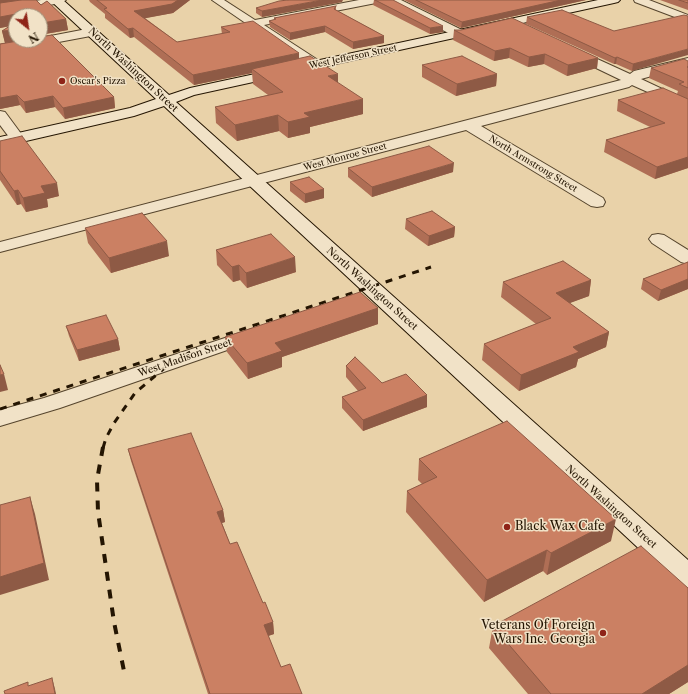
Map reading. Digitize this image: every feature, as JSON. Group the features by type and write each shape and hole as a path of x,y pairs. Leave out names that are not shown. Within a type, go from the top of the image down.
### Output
{"main road":[{"name":"North Washington Street","path":"58,0 376,293 688,577"},
{"name":"West Jefferson Street","path":"0,142 134,112 190,92 614,0"}],"street":[{"path":"0,10 58,0"},
{"path":"217,0 316,65"},
{"path":"253,24 376,0"},
{"path":"392,0 460,34"},
{"path":"639,0 688,19"},
{"path":"512,22 526,29"},
{"path":"0,49 92,32"},
{"path":"561,46 688,106"},
{"name":"West Monroe Street","path":"0,247 624,84 639,74 688,62"},
{"path":"0,115 17,138"},
{"name":"North Armstrong Street","path":"469,125 597,202"},
{"path":"658,239 688,258"},
{"path":"356,300 376,293"},
{"name":"West Madison Street","path":"0,418 273,328"},
{"name":"West Madison Street","path":"0,406 32,408"}],"building":[{"path":"21,0 36,0 41,5 47,1 66,19 48,22 48,8 8,8 8,16 0,17 0,3"},
{"path":"97,0 178,0 172,4 134,11 177,42 230,32 221,27 253,21 299,53 193,75 133,28 128,29 104,9 107,8"},
{"path":"322,0 262,11 256,8 279,1"},
{"path":"375,0 393,0 443,26 430,28"},
{"path":"416,0 561,0 462,22"},
{"path":"679,0 688,0 688,3"},
{"path":"336,6 334,9 384,36 353,42 325,26 290,33 269,21 276,19 274,18"},
{"path":"562,10 614,31 684,15 688,16 688,49 633,64 617,57 615,58 527,17"},
{"path":"512,18 598,58 568,65 545,54 529,57 510,48 495,51 454,30 461,30"},
{"path":"8,27 8,31 2,31"},
{"path":"52,35 114,97 63,108 53,96 24,102 17,95 0,98 0,44 8,43 8,48 48,48 48,36"},
{"path":"310,56 338,74 328,76 363,99 304,113 310,117 288,122 278,115 235,125 215,107 283,92 252,69"},
{"path":"462,56 497,74 457,84 422,65"},
{"path":"684,59 688,61 688,88 679,84 684,82 651,68"},
{"path":"663,88 688,99 688,157 657,167 606,140 665,123 618,100"},
{"path":"22,136 57,183 41,186 45,193 23,198 18,190 14,191 0,171 0,141"},
{"path":"429,146 454,163 372,187 348,168"},
{"path":"309,177 324,189 305,194 290,182"},
{"path":"432,211 455,227 429,236 406,219"},
{"path":"142,213 167,241 109,258 85,228"},
{"path":"271,234 295,257 246,273 239,265 232,267 216,250"},
{"path":"563,261 591,280 556,293 609,332 573,347 579,352 521,375 484,344 551,318 503,282"},
{"path":"688,262 688,279 661,290 643,279"},
{"path":"360,292 378,308 275,343 282,351 247,363 225,337"},
{"path":"106,315 118,339 77,350 66,326"},
{"path":"355,357 382,383 406,374 427,395 363,420 342,397 366,388 346,366"},
{"path":"0,365 4,374 0,375"},
{"name":"Black Wax Cafe","path":"507,421 616,519 551,553 547,550 487,580 407,491 437,477 419,459"},
{"path":"191,433 223,510 217,512 230,544 237,542 263,603 265,602 273,622 264,625 281,667 290,664 302,694 210,694 128,449"},
{"path":"30,497 44,563 0,577 0,505"},
{"name":"Veterans Of Foreign Wars Inc. Georgia","path":"641,546 688,588 688,665 642,694 551,694 493,626"},
{"path":"52,678 55,694 5,694 4,691 28,682 28,686"}],"railway":[{"path":"0,409 431,267"},
{"path":"103,448 106,438 114,423 135,393 167,366 197,348"},
{"path":"103,447 97,480 98,512 114,622 124,671"}],"place":[{"name":"Oscar's Pizza","path":"62,81"},
{"name":"Black Wax Cafe","path":"507,527"},
{"name":"Veterans Of Foreign Wars Inc. Georgia","path":"603,633"}]}
